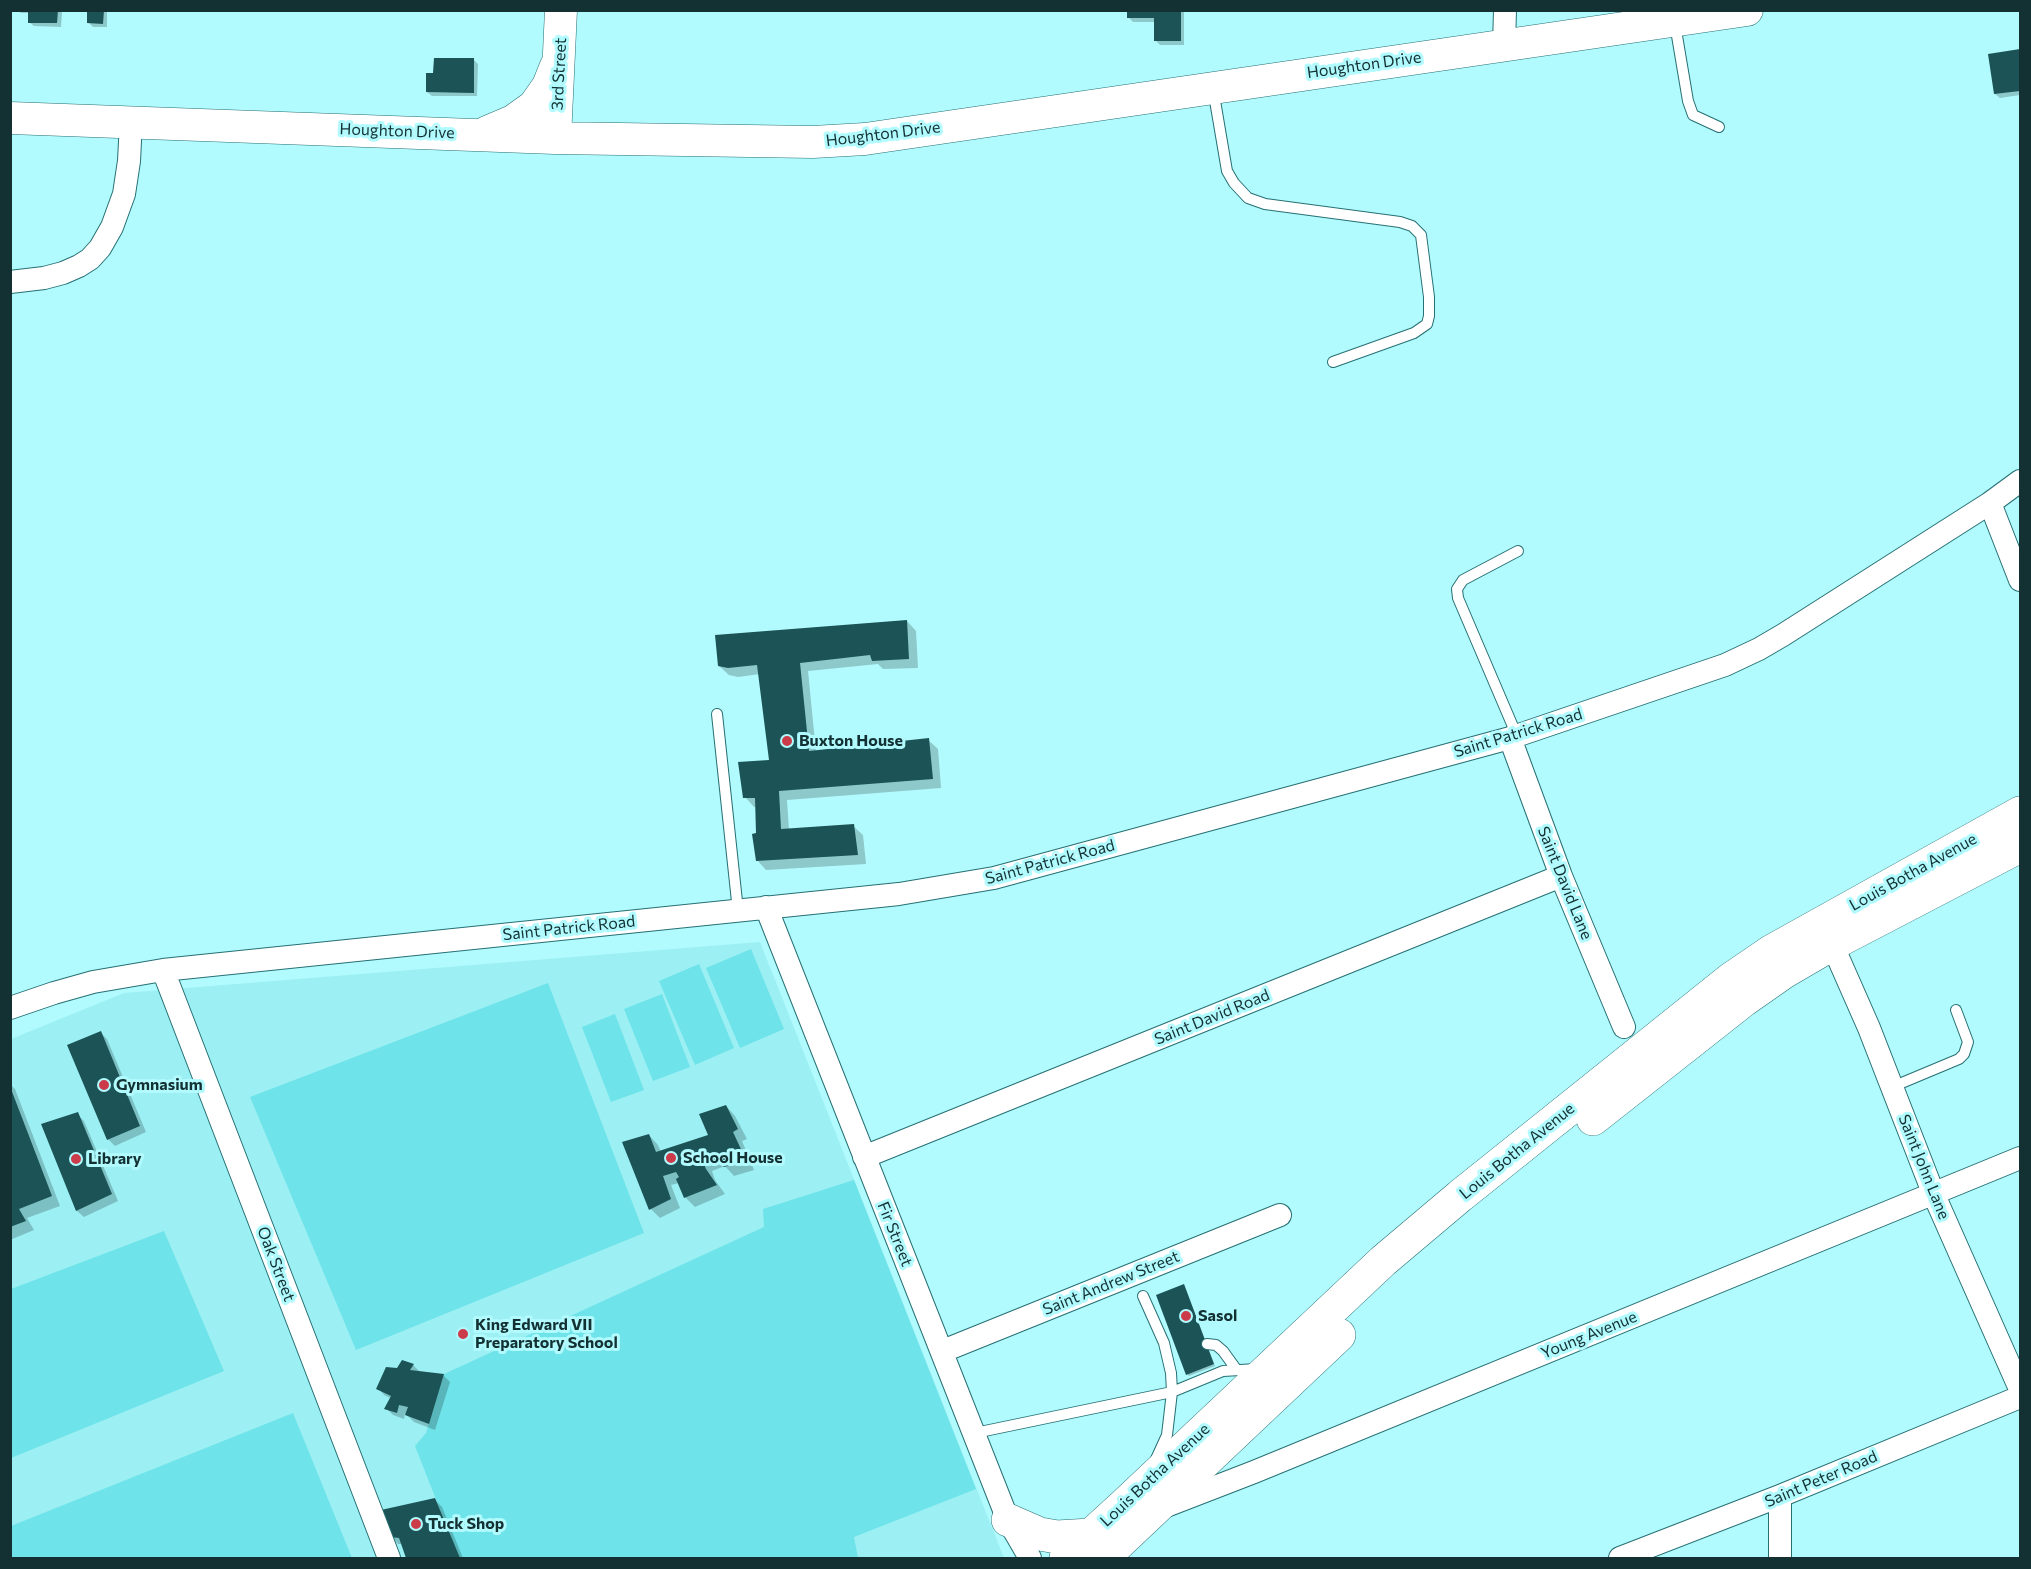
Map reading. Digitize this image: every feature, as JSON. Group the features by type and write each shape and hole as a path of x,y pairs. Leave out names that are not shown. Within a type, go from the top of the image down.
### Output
{"main road":[{"name":"Louis Botha Avenue","path":"1097,1546 1124,1506 1383,1261 1460,1196 1731,979 1772,951 2020,813"},
{"name":"Louis Botha Avenue","path":"1066,1558 1097,1546 1156,1510 1398,1277 1472,1213 1744,1000 1784,972 1832,944 2020,846"},
{"path":"1008,1520 1040,1534 1074,1537 1097,1546"}],"street":[{"name":"3rd Street","path":"555,138 561,10"},
{"path":"1504,45 1505,10"},
{"name":"Houghton Drive","path":"10,118 555,138 802,142 865,139 1747,10"},
{"path":"481,134 513,121 534,106 548,86 560,57"},
{"path":"10,282 63,273 80,266 100,248 112,227 124,194 129,161 130,122"},
{"name":"Saint Patrick Road","path":"10,1008 93,982 163,970 899,894 993,878 1514,737 1725,665 1759,649 1990,503 2020,481"},
{"path":"1990,503 2020,580"},
{"name":"Saint David Lane","path":"1514,737 1561,876 1624,1027"},
{"name":"Saint David Road","path":"864,1157 1561,876"},
{"name":"Fir Street","path":"766,908 943,1350 1008,1520 1030,1558"},
{"name":"Saint John Lane","path":"1832,944 1934,1195 2020,1389"},
{"name":"Oak Street","path":"163,970 389,1558"},
{"name":"Young Avenue","path":"1156,1510 1934,1195 2020,1158"},
{"name":"Saint Andrew Street","path":"943,1350 1280,1215"},
{"name":"Saint Peter Road","path":"1620,1558 1780,1496 2020,1397"},
{"path":"1780,1496 1780,1558"}],"lane":[{"path":"1674,21 1688,101 1693,115 1719,127"},
{"path":"1213,87 1227,171 1234,183 1248,198 1265,204 1400,222 1412,226 1421,235 1429,297 1429,316 1426,324 1414,333 1333,362"},
{"path":"1514,737 1458,598 1457,589 1463,580 1518,551"},
{"path":"717,714 738,911"},
{"path":"1892,1087 1959,1059 1964,1054 1968,1042 1956,1010"},
{"path":"1124,1506 1152,1467 1165,1442 1172,1392 1172,1356 1143,1296"},
{"path":"1207,1344 1216,1345 1223,1351 1236,1369"},
{"path":"975,1433 1172,1392 1212,1374 1236,1369 1270,1368"}],"shaded area":[{"name":"King Edward VII Preparatory School","path":"760,942 1004,1558 11,1558 11,1039 124,993"},
{"path":"751,949 784,1029 740,1048 706,968"},
{"path":"699,964 734,1048 695,1065 659,981"},
{"path":"548,983 644,1233 356,1350 250,1097"},
{"path":"662,994 690,1067 653,1081 624,1009"},
{"path":"615,1014 644,1090 611,1102 582,1027"},
{"path":"854,1180 976,1489 854,1537 858,1558 459,1558 415,1446 426,1433 444,1374 764,1227 763,1209"},
{"path":"164,1231 224,1371 11,1458 11,1289"},
{"path":"293,1413 352,1558 11,1558 11,1526"}],"building":[{"path":"28,10 58,10 57,23 28,23"},
{"path":"87,10 104,10 103,24 87,23"},
{"path":"1127,10 1181,10 1181,41 1154,41 1154,18 1127,18"},
{"path":"2020,49 2020,91 1994,94 1988,54"},
{"path":"434,58 474,58 474,93 426,92 426,73 433,73"},
{"name":"Buxton House","path":"907,620 909,659 872,661 870,655 800,663 809,751 929,738 933,779 779,791 781,829 854,824 858,855 756,861 752,834 756,833 755,798 743,798 738,762 769,760 757,665 728,668 718,666 715,635"},
{"name":"Gymnasium","path":"101,1031 140,1126 107,1140 67,1045"},
{"path":"11,1089 52,1196 19,1209 26,1221 10,1227"},
{"name":"School House","path":"726,1105 738,1129 733,1132 746,1160 724,1167 717,1156 703,1162 717,1185 684,1198 676,1179 679,1177 676,1172 663,1176 671,1199 649,1210 622,1142 649,1134 656,1152 708,1135 699,1114"},
{"name":"Library","path":"78,1112 112,1194 76,1211 41,1124"},
{"path":"1184,1284 1214,1364 1186,1375 1156,1295"},
{"path":"402,1360 414,1364 410,1370 444,1374 429,1424 405,1415 408,1407 399,1405 397,1413 384,1409 391,1396 376,1389 386,1367 397,1368"},
{"name":"Tuck Shop","path":"435,1498 460,1558 406,1558 399,1538 390,1537 381,1510"}],"place":[{"name":"Buxton House","path":"787,741"},
{"name":"Gymnasium","path":"104,1085"},
{"name":"School House","path":"671,1158"},
{"name":"Library","path":"76,1159"},
{"name":"Sasol","path":"1186,1316"},
{"name":"King Edward VII Preparatory School","path":"463,1334"},
{"name":"Tuck Shop","path":"416,1524"}]}
